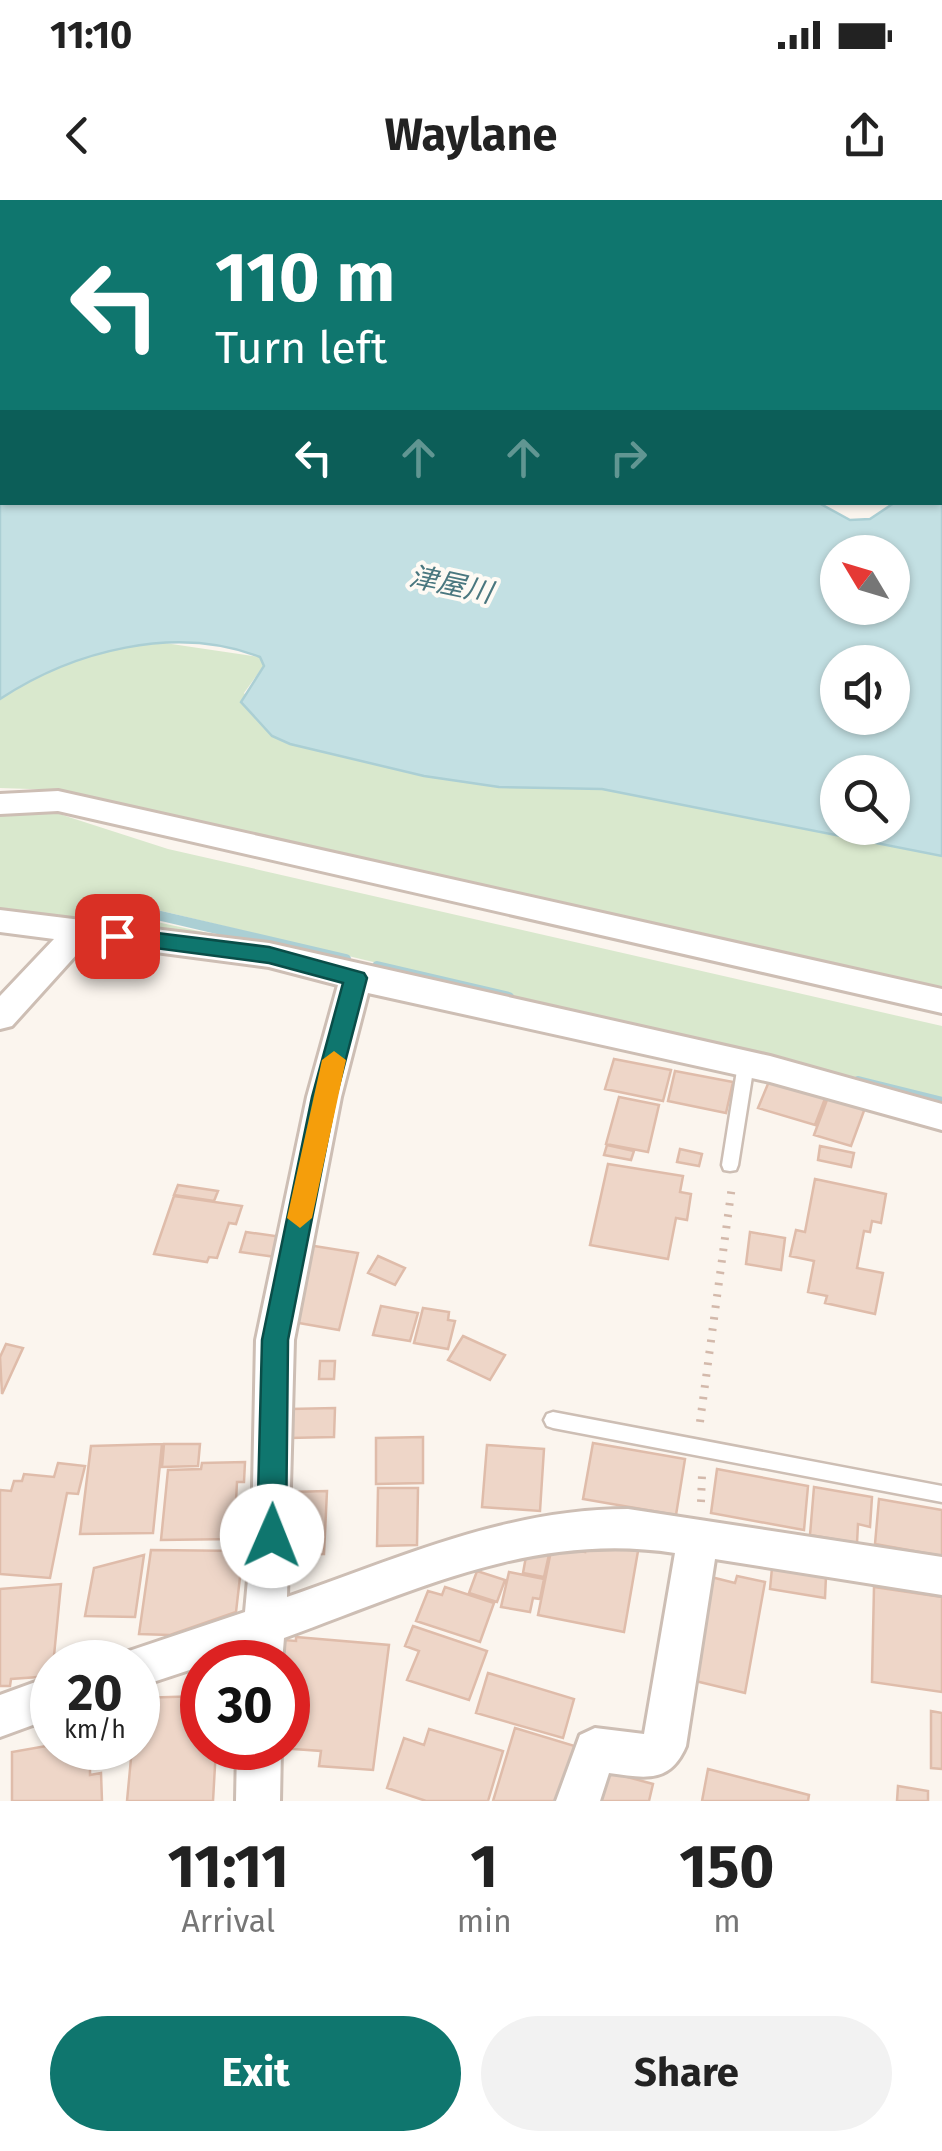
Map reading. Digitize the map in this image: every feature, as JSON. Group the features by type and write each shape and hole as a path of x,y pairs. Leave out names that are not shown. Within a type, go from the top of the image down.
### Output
{"street":[{"path":"0,804 58,801 942,1001"},
{"path":"0,922 269,955 356,978 746,1064 942,1117"},
{"path":"0,1017 80,932"},
{"path":"262,1640 272,1536 275,1340 324,1097 356,978"},
{"path":"272,1640 468,1550 548,1529 628,1527 942,1576"},
{"path":"578,1801 595,1750 656,1757 664,1746 698,1538"},
{"path":"0,1716 30,1706"},
{"path":"258,1801 259,1770"}],"lane":[{"path":"730,1165 746,1064"},
{"path":"553,1420 942,1494"}],"path":[{"path":"698,1538 700,1448 735,1170 730,1165"}],"green space":[{"path":"158,642 260,657 264,665 244,693 272,736 290,744 424,776 499,787 602,789 820,832 820,845 886,845 942,856 942,988 60,790 0,788 0,699 75,661"},
{"path":"50,811 168,849 942,1026 942,1099 116,900 110,912 273,947 0,912 0,813"}],"water":[{"name":"津屋川","path":"0,505 822,505 850,520 870,519 891,505 942,505 942,856 886,845 910,845 910,755 820,755 820,832 602,789 499,787 424,776 290,744 272,736 241,702 264,666 260,657 227,647 160,643 92,656 59,668 0,699"}],"building":[{"path":"614,1059 671,1070 663,1101 605,1089"},
{"path":"675,1071 733,1082 726,1113 668,1101"},
{"path":"770,1079 826,1096 815,1125 758,1108"},
{"path":"619,1097 659,1105 648,1152 606,1144"},
{"path":"828,1097 865,1108 851,1146 814,1135"},
{"path":"607,1145 634,1151 631,1160 604,1155"},
{"path":"820,1146 854,1153 851,1167 818,1160"},
{"path":"680,1149 702,1154 699,1166 677,1162"},
{"path":"608,1164 683,1176 680,1192 691,1194 687,1220 676,1218 668,1259 590,1245"},
{"path":"815,1179 886,1194 881,1223 872,1221 870,1232 864,1231 857,1268 883,1273 875,1314 825,1303 827,1296 808,1292 814,1261 790,1256 796,1230 805,1232"},
{"path":"178,1185 218,1191 214,1201 174,1195"},
{"path":"174,1196 242,1206 236,1224 229,1223 217,1258 209,1257 207,1262 154,1254"},
{"path":"246,1232 282,1237 276,1257 240,1252"},
{"path":"750,1232 785,1238 781,1270 746,1264"},
{"path":"308,1245 358,1253 339,1330 293,1322"},
{"path":"378,1256 405,1268 395,1285 368,1273"},
{"path":"381,1306 418,1313 410,1341 373,1335"},
{"path":"423,1308 449,1312 448,1320 455,1321 448,1349 414,1343"},
{"path":"463,1336 505,1355 490,1380 448,1360"},
{"path":"6,1344 23,1348 2,1394 0,1357"},
{"path":"320,1361 335,1361 334,1379 319,1379"},
{"path":"335,1408 334,1437 289,1438 290,1409"},
{"path":"423,1437 423,1483 376,1484 376,1438"},
{"path":"593,1443 685,1459 676,1515 583,1499"},
{"path":"162,1444 153,1533 80,1534 91,1446"},
{"path":"164,1444 200,1444 198,1466 162,1467"},
{"path":"487,1445 544,1449 540,1511 482,1507"},
{"path":"245,1462 244,1482 237,1482 234,1539 161,1540 168,1470 201,1469 202,1463"},
{"path":"58,1463 85,1466 78,1494 67,1493 50,1578 0,1574 0,1490 11,1491 14,1481 22,1481 24,1474 54,1477"},
{"path":"717,1469 808,1486 804,1530 711,1513"},
{"path":"814,1487 872,1497 870,1527 858,1524 857,1543 810,1535"},
{"path":"378,1488 418,1488 417,1545 377,1546"},
{"path":"327,1491 324,1554 283,1555 287,1492"},
{"path":"879,1499 942,1510 942,1556 875,1544"},
{"path":"585,1545 638,1551 624,1632 538,1615 552,1546 585,1552"},
{"path":"151,1550 243,1551 236,1612 170,1635 139,1634"},
{"path":"550,1550 544,1577 523,1573 527,1551"},
{"path":"144,1555 135,1617 85,1616 94,1568"},
{"path":"772,1568 826,1576 825,1598 770,1589"},
{"path":"477,1571 505,1580 497,1602 469,1593"},
{"path":"509,1572 544,1579 540,1599 533,1598 530,1612 501,1607"},
{"path":"707,1576 735,1583 737,1576 765,1582 745,1693 687,1679"},
{"path":"61,1584 56,1640 30,1640 30,1678 11,1679 10,1686 0,1686 0,1589"},
{"path":"445,1587 494,1603 480,1642 416,1621 428,1591 442,1595"},
{"path":"874,1587 942,1597 942,1692 872,1682"},
{"path":"413,1626 487,1651 469,1700 407,1680 419,1651 405,1646"},
{"path":"296,1637 389,1645 373,1770 319,1766 321,1751 310,1750 310,1640"},
{"path":"488,1673 574,1699 563,1738 476,1713"},
{"path":"160,1697 180,1697 180,1770 215,1770 213,1801 127,1801 130,1770 160,1770"},
{"path":"931,1711 942,1713 942,1769 931,1768"},
{"path":"515,1728 578,1747 563,1801 493,1801"},
{"path":"429,1729 503,1751 488,1801 426,1801 387,1788 404,1738 424,1745"},
{"path":"30,1749 30,1770 101,1773 102,1801 12,1801 12,1752"},
{"path":"598,1769 653,1784 649,1801 591,1801"},
{"path":"708,1769 809,1795 808,1801 702,1801"},
{"path":"898,1786 928,1791 928,1801 897,1801"}],"waterway":[{"path":"114,905 346,959"},
{"path":"377,966 509,997"},
{"path":"858,1081 942,1102"}],"slow traffic":[{"path":"300,1218 334,1060"}],"route":[{"path":"117,936 269,955 356,978 324,1097 275,1340 272,1536"}]}
